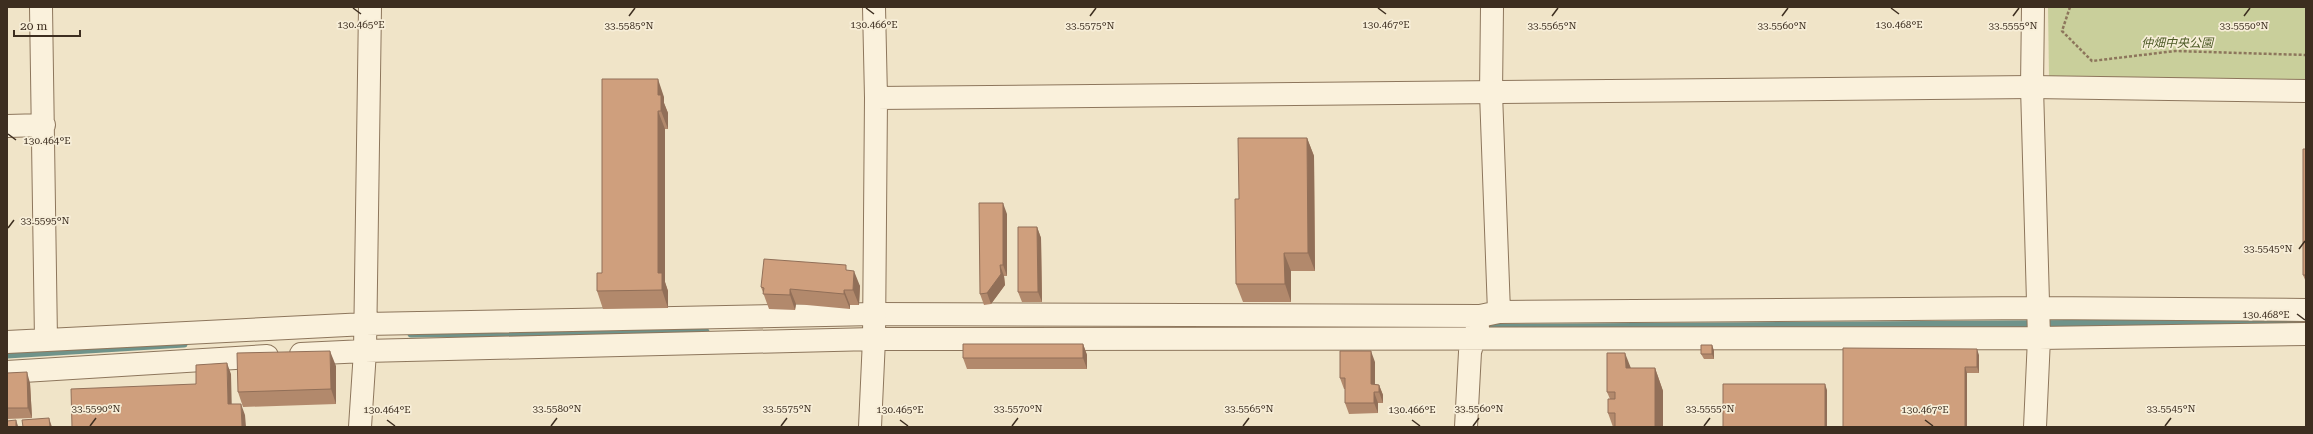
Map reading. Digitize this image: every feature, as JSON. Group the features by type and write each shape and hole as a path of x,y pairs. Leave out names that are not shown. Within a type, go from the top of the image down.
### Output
{"street":[{"path":"42,7 46,340"},
{"path":"360,427 366,351 370,7"},
{"path":"870,427 875,314 876,98 874,7"},
{"path":"1466,427 1470,352 1474,338 1489,314 1492,7"},
{"path":"2033,7 2032,87 2039,338 2035,427"},
{"path":"876,98 2032,87 2306,91"},
{"path":"7,126 44,125"},
{"path":"7,342 366,324 875,314 1489,314 2037,308 2306,310"},
{"path":"7,372 366,351 874,339 2039,338 2306,334"}],"path":[{"path":"2070,7 2062,31 2092,61 2175,51 2306,55"}],"green space":[{"name":"仲畑中央公園","path":"2048,7 2306,7 2306,79 2049,78"}],"building":[{"path":"602,79 658,79 658,95 661,95 661,111 658,111 658,273 662,273 662,290 597,291 597,273 602,273"},
{"path":"1238,138 1307,138 1308,253 1284,253 1285,284 1236,284 1235,199 1239,199"},
{"path":"2303,149 2306,149 2306,275 2303,275"},
{"path":"979,203 1003,203 1003,265 1000,265 1001,274 987,293 980,294"},
{"path":"1018,227 1037,227 1038,292 1018,292"},
{"path":"764,259 846,265 846,270 854,271 853,290 844,290 844,294 790,289 790,295 763,294 764,288 761,287"},
{"path":"963,344 1083,344 1083,358 963,358"},
{"path":"1701,345 1712,345 1712,354 1701,354"},
{"path":"1843,348 1977,349 1977,367 1965,367 1965,427 1843,427"},
{"path":"330,351 331,389 238,392 237,353"},
{"path":"1340,351 1371,351 1371,384 1379,385 1379,392 1374,392 1374,403 1345,403 1345,378 1340,378"},
{"path":"1607,353 1625,353 1626,368 1655,368 1655,427 1615,427 1615,413 1608,413 1608,399 1615,399 1615,392 1607,392"},
{"path":"227,363 228,404 241,404 242,427 72,427 71,389 196,384 196,365"},
{"path":"27,372 28,408 7,408 7,373"},
{"path":"1723,384 1825,384 1825,427 1723,427"},
{"path":"49,418 50,427 23,427 22,420"},
{"path":"16,420 16,427 7,427 7,421"}],"waterway":[{"path":"1415,328 2306,322"},
{"path":"411,334 706,332"},
{"path":"7,355 184,344"}]}
